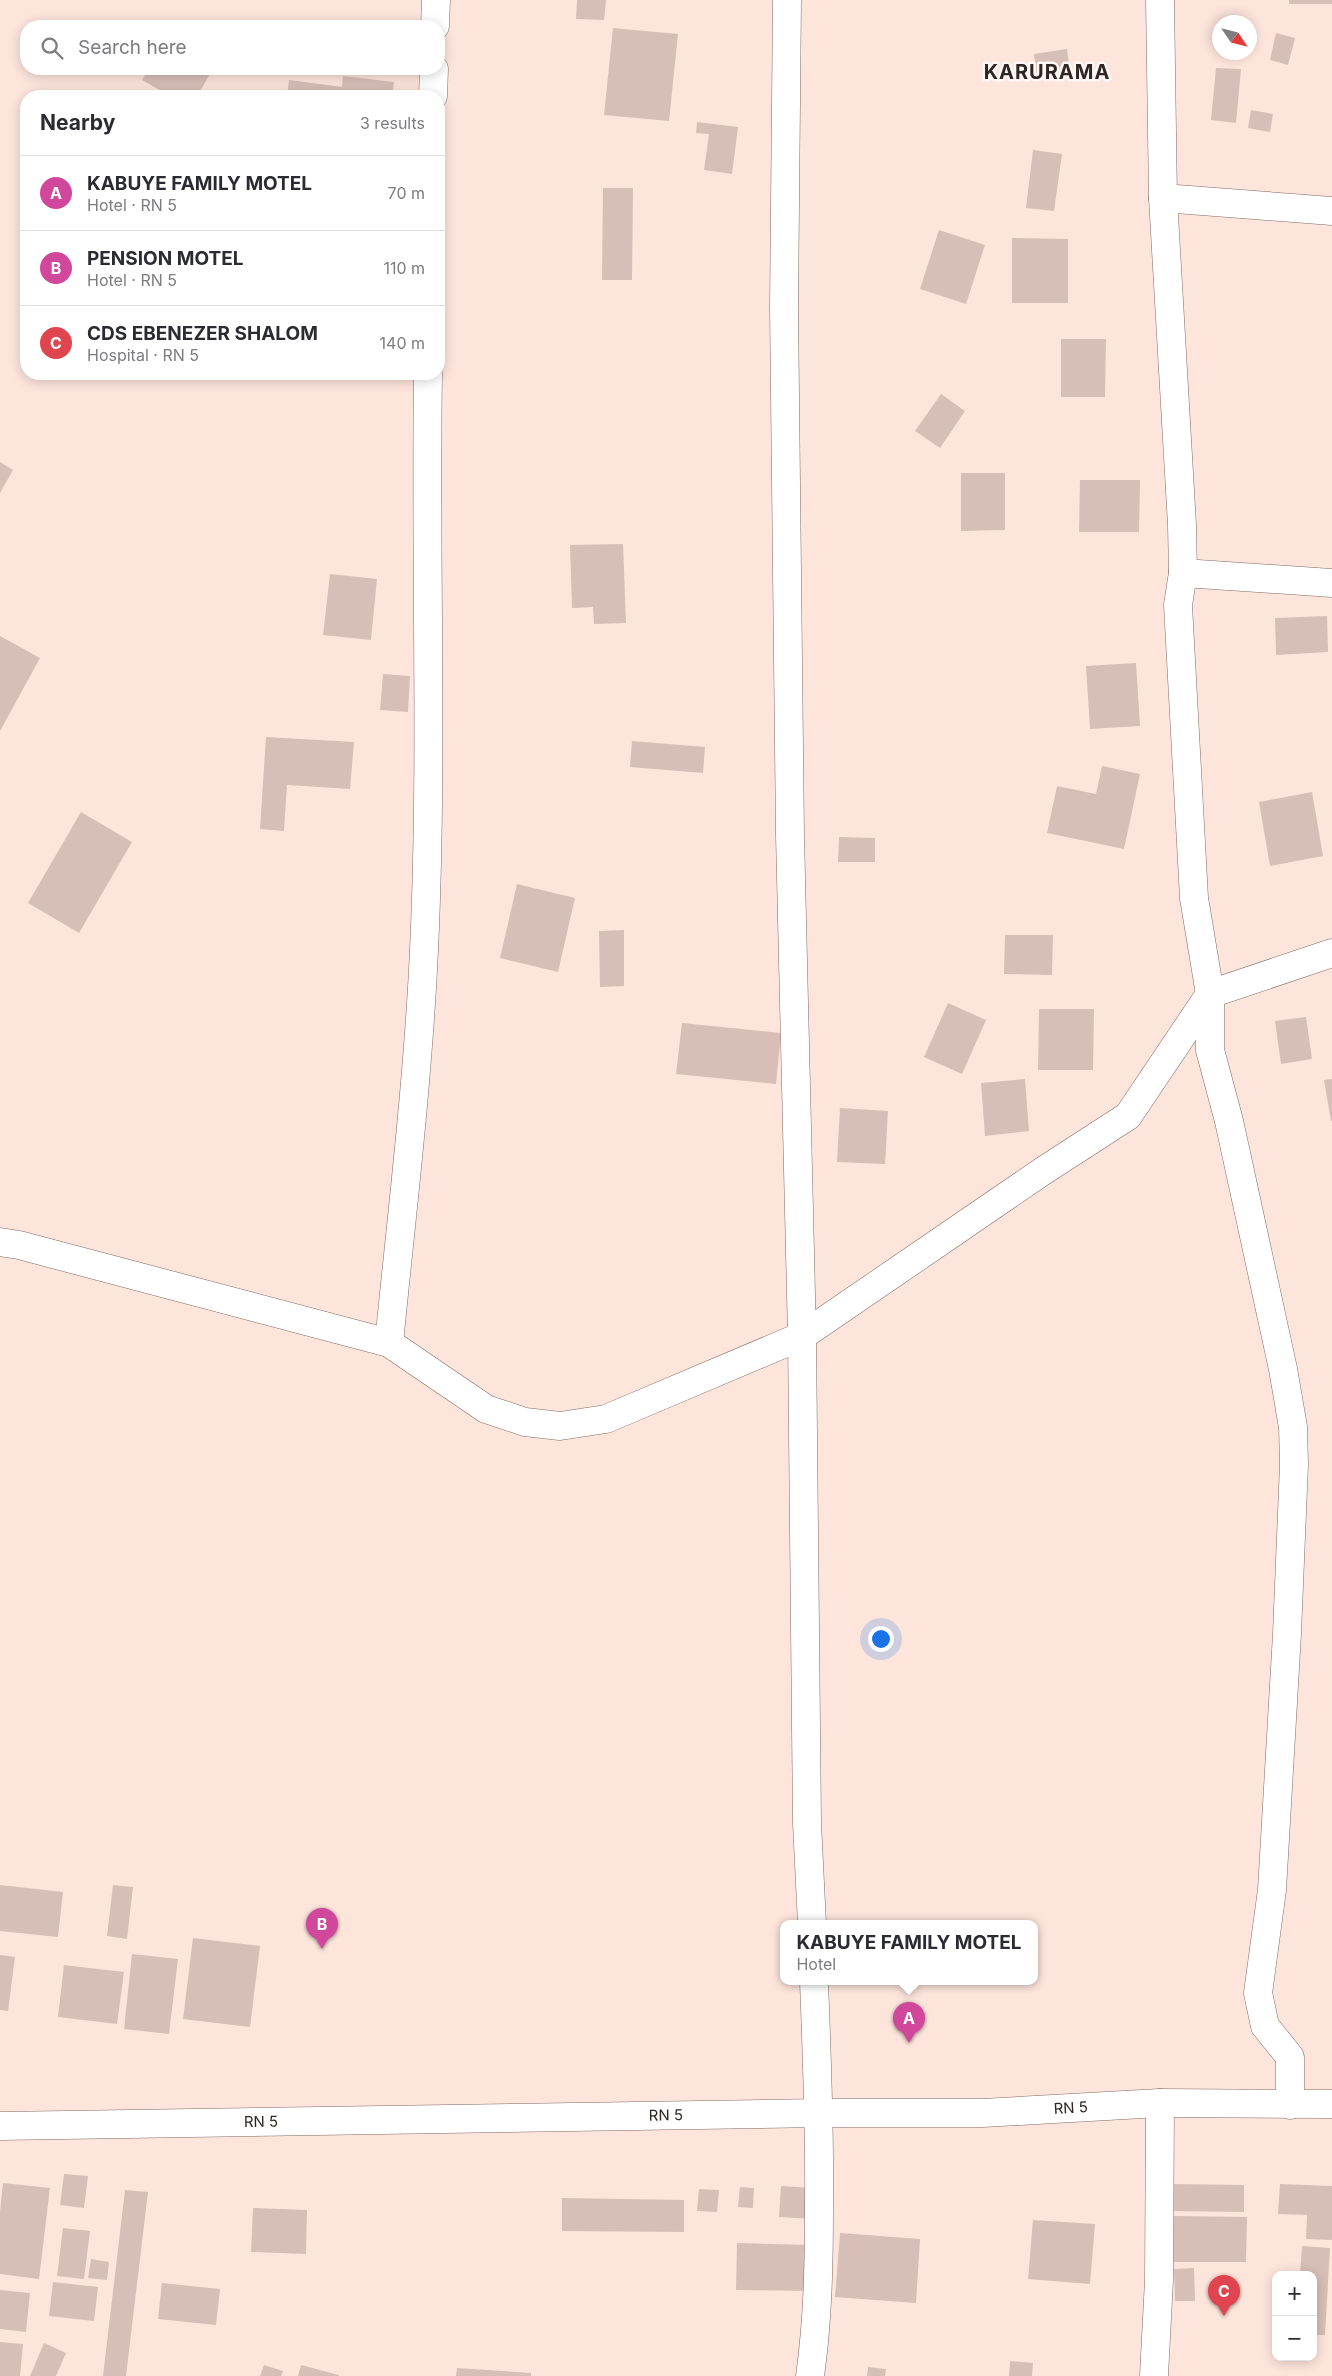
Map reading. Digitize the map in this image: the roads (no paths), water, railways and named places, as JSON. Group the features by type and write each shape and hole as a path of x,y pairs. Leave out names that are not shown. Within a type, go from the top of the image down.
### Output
{"street":[{"path":"435,20 436,0"},
{"path":"787,0 784,367 790,835 802,1336 807,1823 812,1920"},
{"path":"1160,0 1164,198 1183,574 1178,605 1194,898 1210,994 1210,1050 1232,1131 1283,1369 1293,1427 1294,1464 1287,1634 1272,1890 1258,1993 1265,2026 1290,2057 1290,2105"},
{"path":"434,75 434,90"},
{"path":"1164,198 1332,211"},
{"path":"390,1344 414,1095 424,950 429,778 428,380"},
{"path":"1183,574 1332,583"},
{"path":"0,1242 19,1245 390,1344 486,1409 525,1422 560,1426 606,1419 802,1336 1043,1170 1128,1116 1210,994 1332,953"},
{"path":"810,2376 817,2318 819,2273 820,2113 814,1985"},
{"path":"1154,2376 1159,2280 1160,2103"},
{"name":"RN 5","path":"0,2126 820,2113 983,2113 1160,2103 1332,2104"}],"place":[{"name":"PENSION MOTEL","path":"322,1949"},
{"name":"KABUYE FAMILY MOTEL","path":"909,2043"},
{"name":"CDS EBENEZER SHALOM","path":"1224,2316"}],"district":[{"name":"KARURAMA","path":"1047,72"}]}
